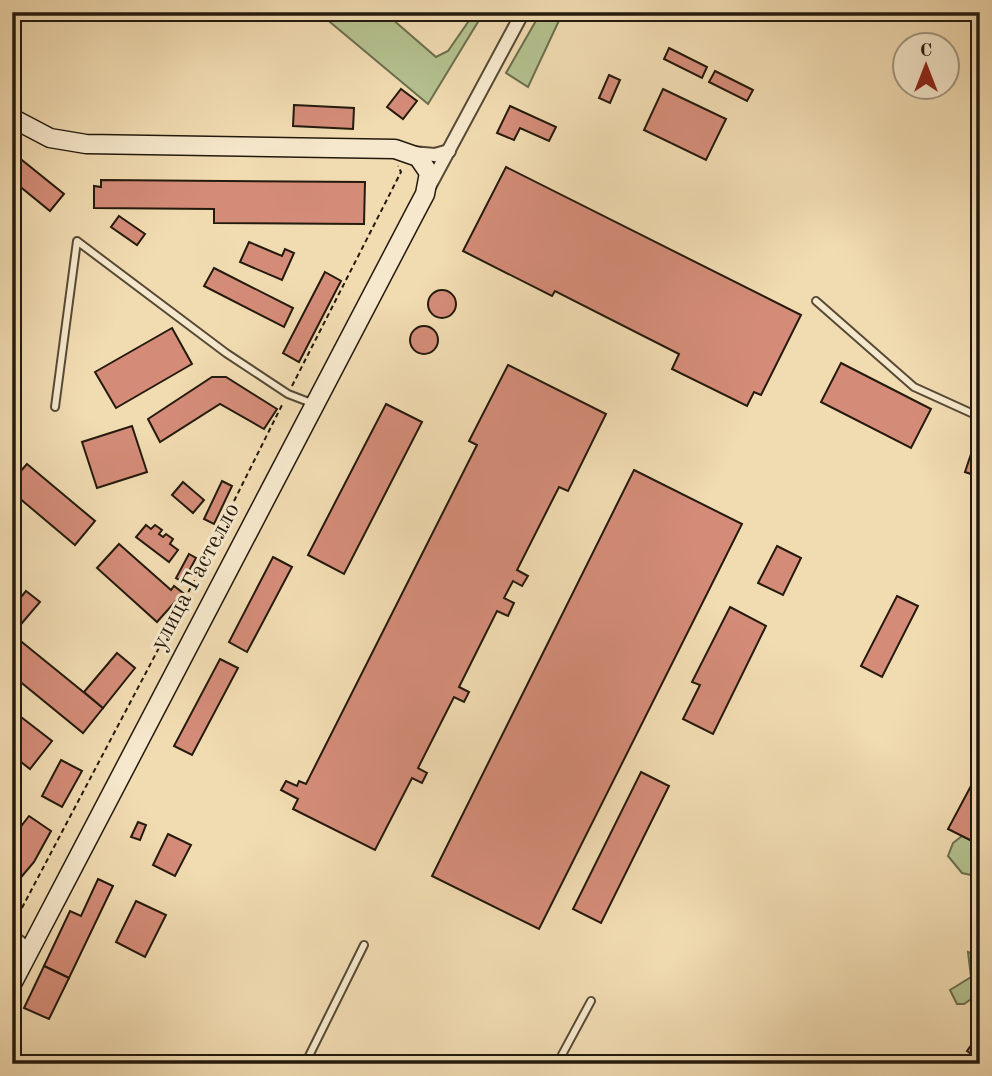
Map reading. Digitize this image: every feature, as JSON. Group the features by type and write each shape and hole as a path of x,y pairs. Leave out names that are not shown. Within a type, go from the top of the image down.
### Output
{"main road":[{"path":"12,118 50,138 97,145 377,148 402,159"},
{"name":"улица Гастелло","path":"12,984 425,194 429,173 426,165 402,159"}],"street":[{"name":"улица Гастелло","path":"425,194 523,12"},
{"path":"402,159 435,155 449,150"}],"lane":[{"path":"55,407 77,241 226,353 288,394 315,404"},
{"path":"816,300 914,387 980,416"},
{"path":"12,933 31,947"},
{"path":"305,1064 364,946"},
{"path":"557,1064 591,1001"}],"path":[{"path":"12,926 185,599 401,172 402,159"}],"green space":[{"path":"318,12 384,12 436,57 448,51 475,12 484,12 428,104"},
{"path":"541,12 563,12 528,87 506,73"},
{"path":"962,836 976,843 980,837 980,877 962,873 948,856 953,843"},
{"path":"968,952 980,957 980,993 964,1004 957,1004 950,990 971,977"}],"building":[{"path":"669,48 707,67 702,78 664,59"},
{"path":"715,71 753,90 747,101 709,82"},
{"path":"609,75 620,80 610,103 599,98"},
{"path":"401,89 417,101 403,119 387,107"},
{"path":"663,89 726,119 706,160 644,130"},
{"path":"294,105 354,108 353,129 293,126"},
{"path":"510,106 556,127 549,141 520,128 514,140 497,133"},
{"path":"12,152 64,194 50,211 12,180"},
{"path":"506,167 801,315 761,395 754,392 747,406 672,369 679,354 555,291 552,296 463,251"},
{"path":"101,180 365,182 364,224 214,223 214,209 94,208 94,186 101,187"},
{"path":"119,216 145,234 137,245 111,227"},
{"path":"249,242 282,256 285,249 294,253 282,280 240,262"},
{"path":"214,268 293,308 284,327 204,286"},
{"path":"325,272 341,281 299,362 283,353"},
{"path":"442,290 452,294 456,304 452,314 442,318 432,314 428,304 432,294"},
{"path":"424,326 434,330 438,340 434,350 424,354 414,350 410,340 414,330"},
{"path":"172,328 192,364 116,408 95,372"},
{"path":"841,363 931,409 911,448 821,402"},
{"path":"508,365 606,414 568,491 559,487 517,570 528,576 522,586 513,581 504,598 514,603 508,616 497,611 459,687 469,692 464,702 454,697 418,768 427,773 422,783 412,778 375,850 293,809 298,799 281,790 286,781 297,786 299,781 306,784 477,445 469,441"},
{"path":"12,375 21,376 13,425 12,425"},
{"path":"212,377 226,377 277,409 264,429 220,404 160,442 148,419"},
{"path":"386,404 422,422 344,574 308,555"},
{"path":"132,426 147,472 97,488 82,442"},
{"path":"971,454 980,457 980,477 965,472"},
{"path":"27,464 95,521 75,545 12,492 12,481"},
{"path":"634,470 742,524 539,929 432,876"},
{"path":"222,481 232,486 214,524 204,519"},
{"path":"183,482 204,500 193,513 172,495"},
{"path":"146,525 151,529 155,525 162,530 159,534 163,537 166,534 173,539 170,544 178,550 169,562 136,537"},
{"path":"119,544 171,590 174,586 183,593 157,622 97,568"},
{"path":"777,546 801,558 783,595 758,583"},
{"path":"189,554 196,558 183,582 176,578"},
{"path":"273,557 292,567 247,652 229,642"},
{"path":"26,591 40,602 22,623 12,615 12,608"},
{"path":"897,596 918,606 882,677 861,666"},
{"path":"730,607 766,626 713,734 683,719 700,685 692,682"},
{"path":"12,634 103,708 83,733 12,675"},
{"path":"117,653 135,668 103,708 84,692"},
{"path":"220,659 238,668 192,755 174,746"},
{"path":"12,710 52,741 30,769 12,755"},
{"path":"61,760 82,771 62,807 42,796"},
{"path":"980,769 980,837 976,843 948,829"},
{"path":"641,772 669,786 601,923 573,909"},
{"path":"29,816 51,831 34,862 12,888 12,838"},
{"path":"138,822 146,825 140,840 131,837"},
{"path":"168,834 191,845 175,876 153,865"},
{"path":"98,879 113,886 69,978 44,966 70,911 81,916"},
{"path":"136,901 166,915 145,957 116,942"},
{"path":"44,966 69,978 49,1019 24,1008"},
{"path":"980,1033 980,1060 967,1051"}]}
